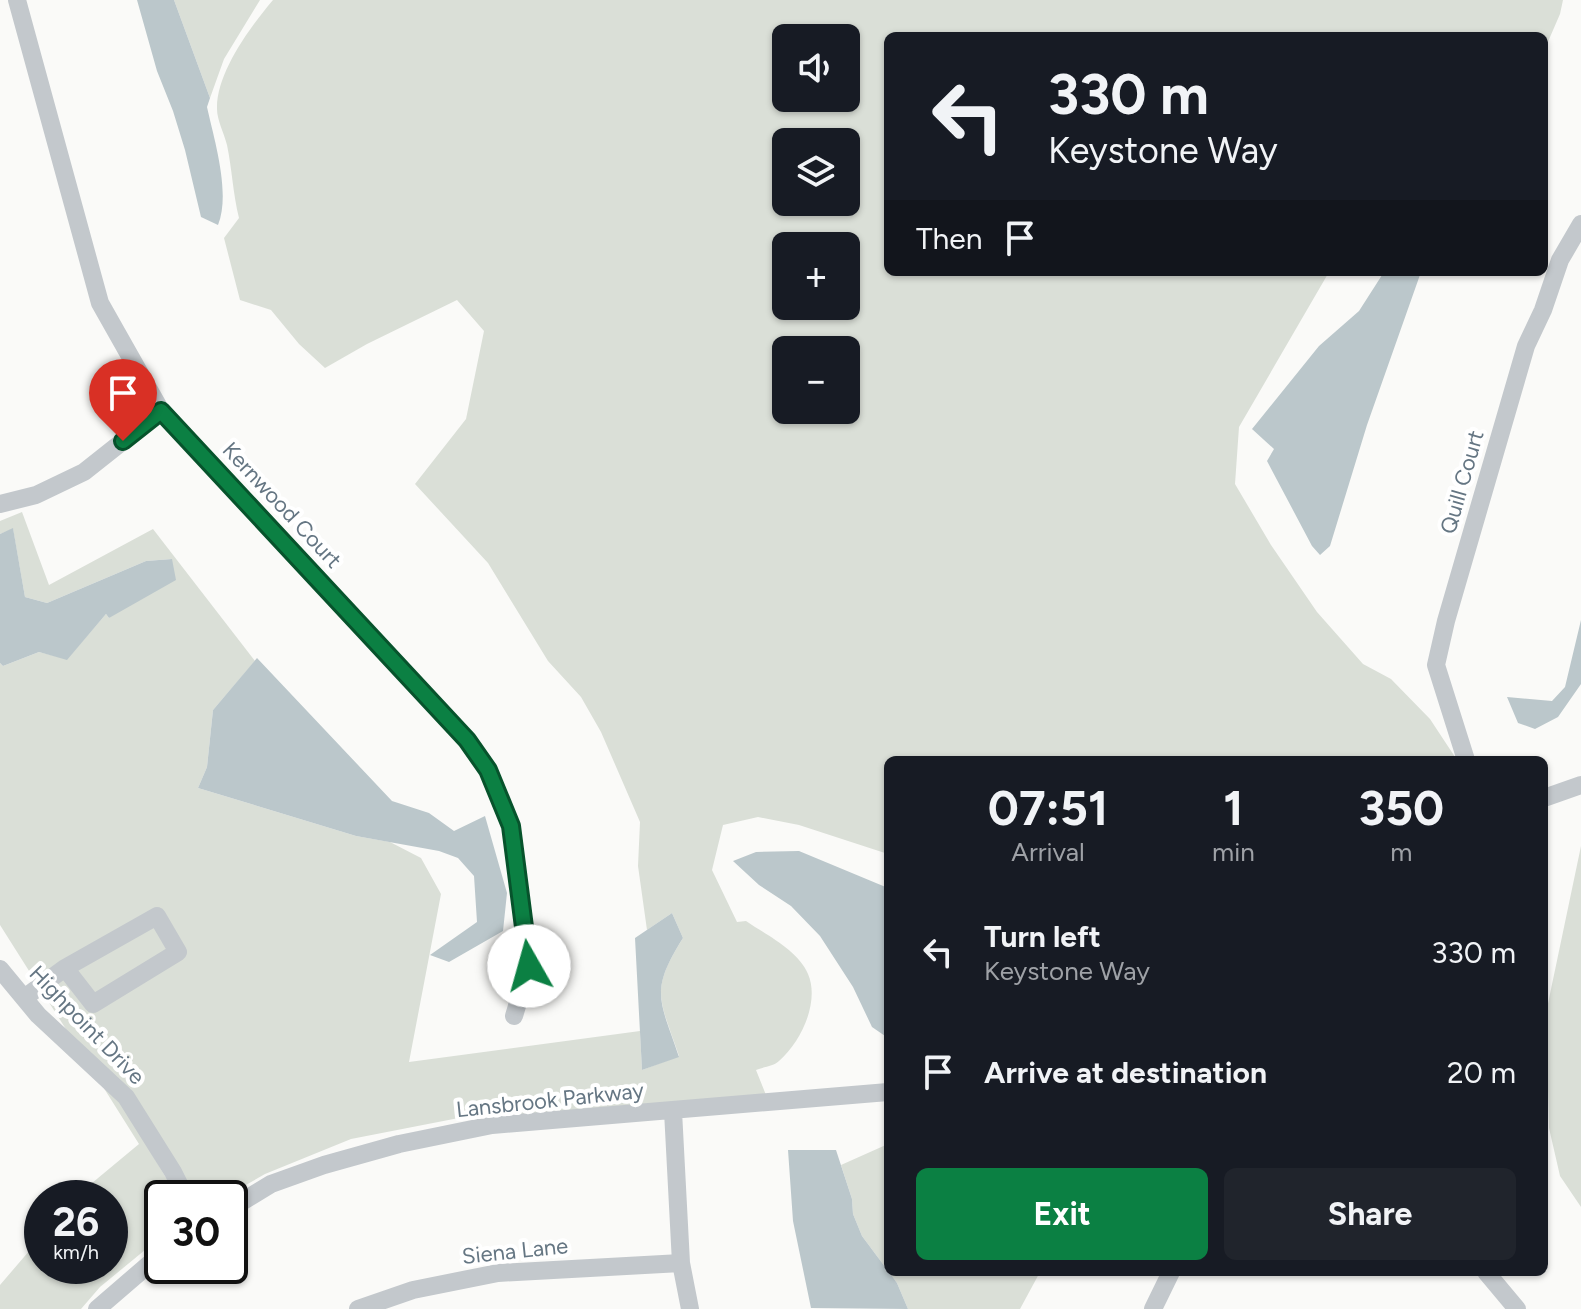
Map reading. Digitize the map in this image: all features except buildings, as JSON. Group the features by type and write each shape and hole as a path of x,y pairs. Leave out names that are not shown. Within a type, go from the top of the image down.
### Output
{"street":[{"name":"Kernwood Court","path":"17,0 100,303 161,411 467,740 488,770 511,826 529,966 514,1016"},
{"name":"Quill Court","path":"1465,756 1436,665 1526,346 1543,310 1560,260 1581,224"},
{"path":"0,504 36,495 84,472 161,411"},
{"path":"1548,797 1581,785"},
{"path":"24,998 65,968 157,916 178,952 93,1004 65,968"},
{"name":"Highpoint Drive","path":"0,969 38,1015 126,1097 177,1180"},
{"name":"Lansbrook Parkway","path":"248,1198 271,1184 324,1165 399,1144 492,1125 884,1092"},
{"path":"673,1111 681,1263 690,1309"},
{"name":"Siena Lane","path":"358,1309 413,1290 498,1273 681,1263"},
{"path":"97,1309 144,1269"},
{"path":"1153,1309 1169,1276"},
{"path":"1489,1276 1517,1309"}],"shaded area":[{"path":"137,0 174,0 210,98 207,107 222,182 222,212 218,225 201,217 185,150 157,71"},
{"path":"174,0 260,0 224,59 210,98"},
{"path":"273,0 1563,0 1548,42 1548,32 884,32 884,276 1327,276 1239,427 1235,484 1271,545 1317,612 1363,664 1391,679 1430,719 1454,756 884,756 884,853 799,825 758,817 723,825 712,870 737,922 746,921 789,950 803,965 811,985 810,1009 801,1033 777,1063 756,1070 766,1095 513,1116 510,1108 351,1139 248,1184 248,1180 180,1180 69,1034 0,925 0,663 3,666 39,652 67,659 106,614 109,618 172,559 146,561 47,603 25,597 13,529 0,534 0,521 22,512 49,585 153,529 255,661 213,710 207,767 198,788 356,836 390,842 421,858 441,894 409,1062 640,1031 642,1070 679,1056 661,996 665,971 683,938 672,913 647,930 638,866 640,822 601,732 581,697 548,661 488,563 415,484 466,419 484,331 457,300 325,368 299,344 271,310 240,300 224,238 239,218 227,145 217,109 218,95 228,66 245,36"},
{"path":"1381,276 1420,276 1367,425 1330,546 1320,555 1312,546 1267,461 1274,449 1252,429 1319,346 1359,311"},
{"path":"13,528 25,597 47,603 146,561 172,559 176,580 109,618 106,614 67,660 39,652 3,666 0,663 0,534"},
{"path":"1581,620 1581,684 1558,717 1535,729 1518,723 1507,697 1552,701 1565,687"},
{"path":"257,658 392,801 429,813 454,831 485,816 507,893 503,931 449,962 430,955 477,922 474,876 458,858 439,851 356,836 198,788 207,767 213,710"},
{"path":"1581,846 1581,1207 1560,1176 1549,1128 1548,1003"},
{"path":"799,851 884,886 884,1035 872,1027 853,987 820,936 791,906 759,885 733,861 756,852"},
{"path":"672,913 683,938 665,971 661,996 679,1057 642,1070 635,938"},
{"path":"100,1082 121,1102 167,1180 144,1180 144,1251 128,1264 128,1180 96,1180 139,1144"},
{"path":"884,1146 884,1266 862,1236 841,1165"},
{"path":"788,1150 836,1150 862,1236 884,1266 884,1276 892,1276 897,1283 908,1309 811,1308 793,1221"},
{"path":"24,1257 24,1284 104,1284 81,1309 0,1309 0,1285"},
{"path":"891,1276 1038,1276 1020,1309 908,1309"}],"route":[{"path":"123,441 161,411 467,740 488,770 511,826 529,966"}]}
